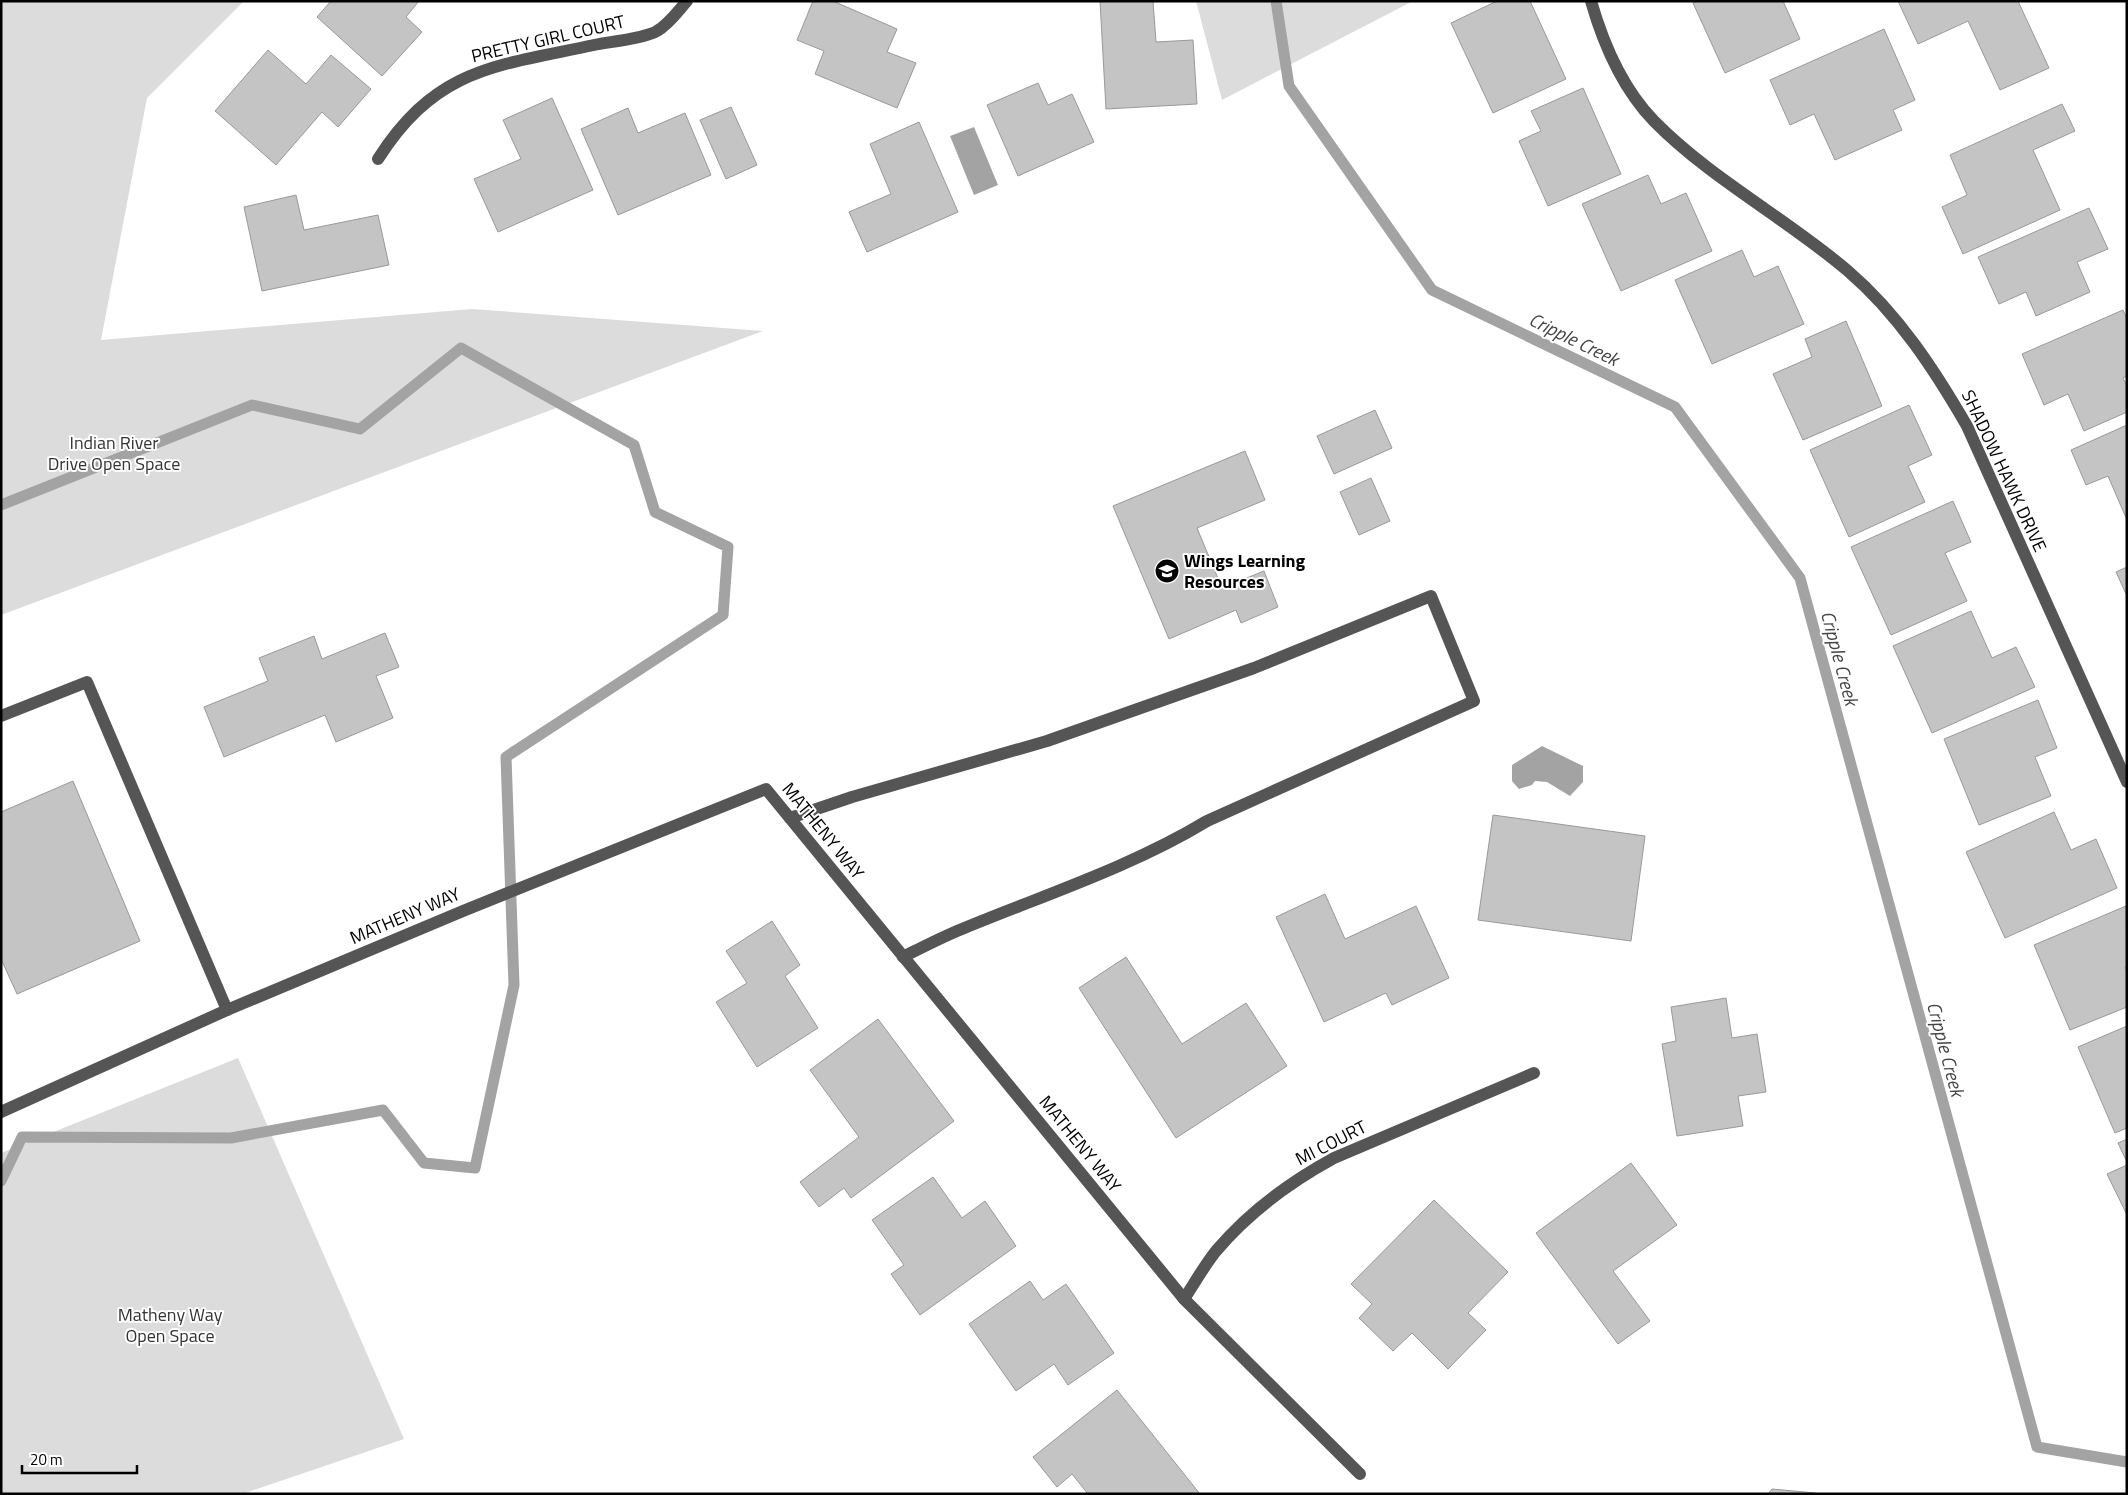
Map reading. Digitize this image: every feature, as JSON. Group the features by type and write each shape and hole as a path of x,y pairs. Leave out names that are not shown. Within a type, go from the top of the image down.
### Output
{"street":[{"name":"PRETTY GIRL COURT","path":"378,159 396,131 418,108 442,89 470,75 500,66 656,32 686,1"},
{"name":"SHADOW HAWK DRIVE","path":"1592,1 1607,48 1634,97 1653,120 1695,158 1803,236 1849,272 1907,332 1939,378 1967,426 2127,782"},
{"path":"790,818 860,794 1056,738 1254,668 1431,596 1474,701 1207,821 1175,840 960,930 903,957"},
{"path":"1,716 87,682 227,1010"},
{"name":"MATHENY WAY","path":"1,1112 227,1010 538,880 766,789 1184,1300 1360,1474"},
{"name":"MI COURT","path":"1184,1300 1216,1252 1258,1208 1307,1173 1334,1158 1534,1073"}],"green space":[{"name":"Indian River Drive Open Space","path":"1,1 244,1 147,98 101,340 472,309 763,331 1,615"},
{"path":"1196,1 1413,1 1222,100"},
{"name":"Matheny Way Open Space","path":"238,1058 404,1439 242,1494 1,1494 1,1153"}],"shaded area":[{"path":"974,127 998,185 974,195 950,136"},
{"path":"1542,746 1583,766 1583,782 1570,796 1547,782 1535,781 1532,785 1519,789 1512,781 1512,765"}],"building":[{"path":"331,1 419,1 406,17 422,32 382,76 317,17"},
{"path":"813,1 833,1 897,29 887,52 916,63 897,108 815,74 824,51 797,40"},
{"path":"1100,1 1153,1 1156,42 1193,40 1197,104 1106,109"},
{"path":"1497,1 1530,1 1566,79 1493,113 1451,23"},
{"path":"1697,1 1783,1 1800,39 1725,73 1693,3"},
{"path":"1898,1 2018,1 2049,68 2000,90 1968,21 1918,44"},
{"path":"1884,29 1915,100 1893,110 1902,130 1835,160 1814,114 1790,125 1770,80"},
{"path":"268,50 306,84 331,55 371,89 338,127 322,112 276,165 215,111"},
{"path":"1038,83 1048,105 1072,94 1094,142 1018,176 987,105"},
{"path":"1583,88 1621,174 1548,206 1519,141 1541,131 1531,111"},
{"path":"552,98 593,190 498,232 474,179 521,159 503,120"},
{"path":"2062,104 2075,131 2033,150 2060,210 1963,254 1942,207 1967,195 1950,155"},
{"path":"731,107 757,165 726,179 700,120"},
{"path":"628,108 638,133 685,113 711,175 618,215 581,129"},
{"path":"919,122 958,212 867,252 849,212 891,194 870,144"},
{"path":"1648,175 1661,204 1686,193 1712,251 1621,291 1582,204"},
{"path":"296,195 304,230 378,215 389,265 262,291 244,207"},
{"path":"2089,208 2108,249 2077,262 2090,292 2036,316 2026,292 1999,304 1978,257"},
{"path":"1742,250 1754,277 1778,266 1804,324 1712,364 1675,280"},
{"path":"2123,310 2127,319 2127,376 2123,378 2127,386 2127,412 2084,431 2068,394 2044,405 2022,354"},
{"path":"1846,321 1882,406 1803,440 1773,374 1812,357 1805,339"},
{"path":"1909,405 1932,455 1908,466 1925,502 1849,537 1810,450"},
{"path":"1375,410 1392,448 1334,474 1317,436"},
{"path":"2127,425 2127,520 2108,476 2086,485 2071,450"},
{"path":"1245,451 1265,500 1197,528 1222,588 1264,571 1278,607 1241,623 1236,610 1169,639 1113,506"},
{"path":"1371,478 1390,521 1359,535 1340,492"},
{"path":"1953,501 1971,542 1945,553 1967,601 1891,635 1851,547"},
{"path":"2127,567 2127,596 2116,572"},
{"path":"1971,611 1992,658 2016,647 2035,687 1932,733 1893,646"},
{"path":"385,633 399,667 376,676 393,718 336,742 325,715 224,757 204,707 268,681 259,658 314,636 322,659"},
{"path":"2038,700 2057,748 2035,757 2051,796 1979,825 1944,739"},
{"path":"73,781 140,941 17,994 1,959 1,812"},
{"path":"2054,812 2071,850 2096,839 2117,888 2005,938 1966,852"},
{"path":"1493,815 1645,836 1631,941 1478,920"},
{"path":"1325,894 1345,939 1416,906 1449,978 1392,1005 1386,993 1324,1022 1276,917"},
{"path":"2126,906 2127,966 2125,967 2127,972 2127,1007 2070,1030 2034,945"},
{"path":"772,921 800,965 785,976 818,1028 757,1067 716,1002 747,983 726,951"},
{"path":"1126,957 1182,1044 1246,1003 1287,1066 1176,1138 1079,988"},
{"path":"1726,998 1732,1038 1757,1034 1766,1092 1738,1096 1743,1126 1677,1136 1662,1044 1676,1041 1671,1007"},
{"path":"878,1019 954,1121 851,1198 844,1188 819,1207 800,1182 859,1137 810,1070"},
{"path":"2127,1026 2127,1128 2115,1133 2078,1047"},
{"path":"2127,1139 2127,1162 2118,1143"},
{"path":"1631,1163 1677,1225 1613,1271 1650,1321 1618,1344 1536,1233"},
{"path":"2127,1165 2127,1215 2107,1174"},
{"path":"933,1177 962,1218 985,1201 1016,1246 920,1315 891,1274 904,1265 872,1220"},
{"path":"1434,1200 1508,1272 1468,1313 1486,1330 1448,1369 1412,1333 1393,1351 1359,1318 1372,1304 1351,1284"},
{"path":"1030,1281 1043,1300 1066,1284 1114,1353 1068,1385 1054,1364 1016,1391 969,1324"},
{"path":"1117,1390 1200,1494 1088,1494 1072,1474 1057,1487 1033,1457"},
{"path":"1772,1489 1815,1493 1817,1494 1768,1494"}],"waterway":[{"name":"Cripple Creek","path":"1276,1 1289,86 1432,290 1675,407 1800,578 2037,1447 2127,1462"},
{"path":"1,505 252,405 360,429 461,348 634,445 655,512 728,547 723,615 506,757 514,985 475,1168 424,1163 383,1110 231,1138 22,1137 1,1181"}],"place":[{"name":"Wings Learning Resources","path":"1167,571"}]}
